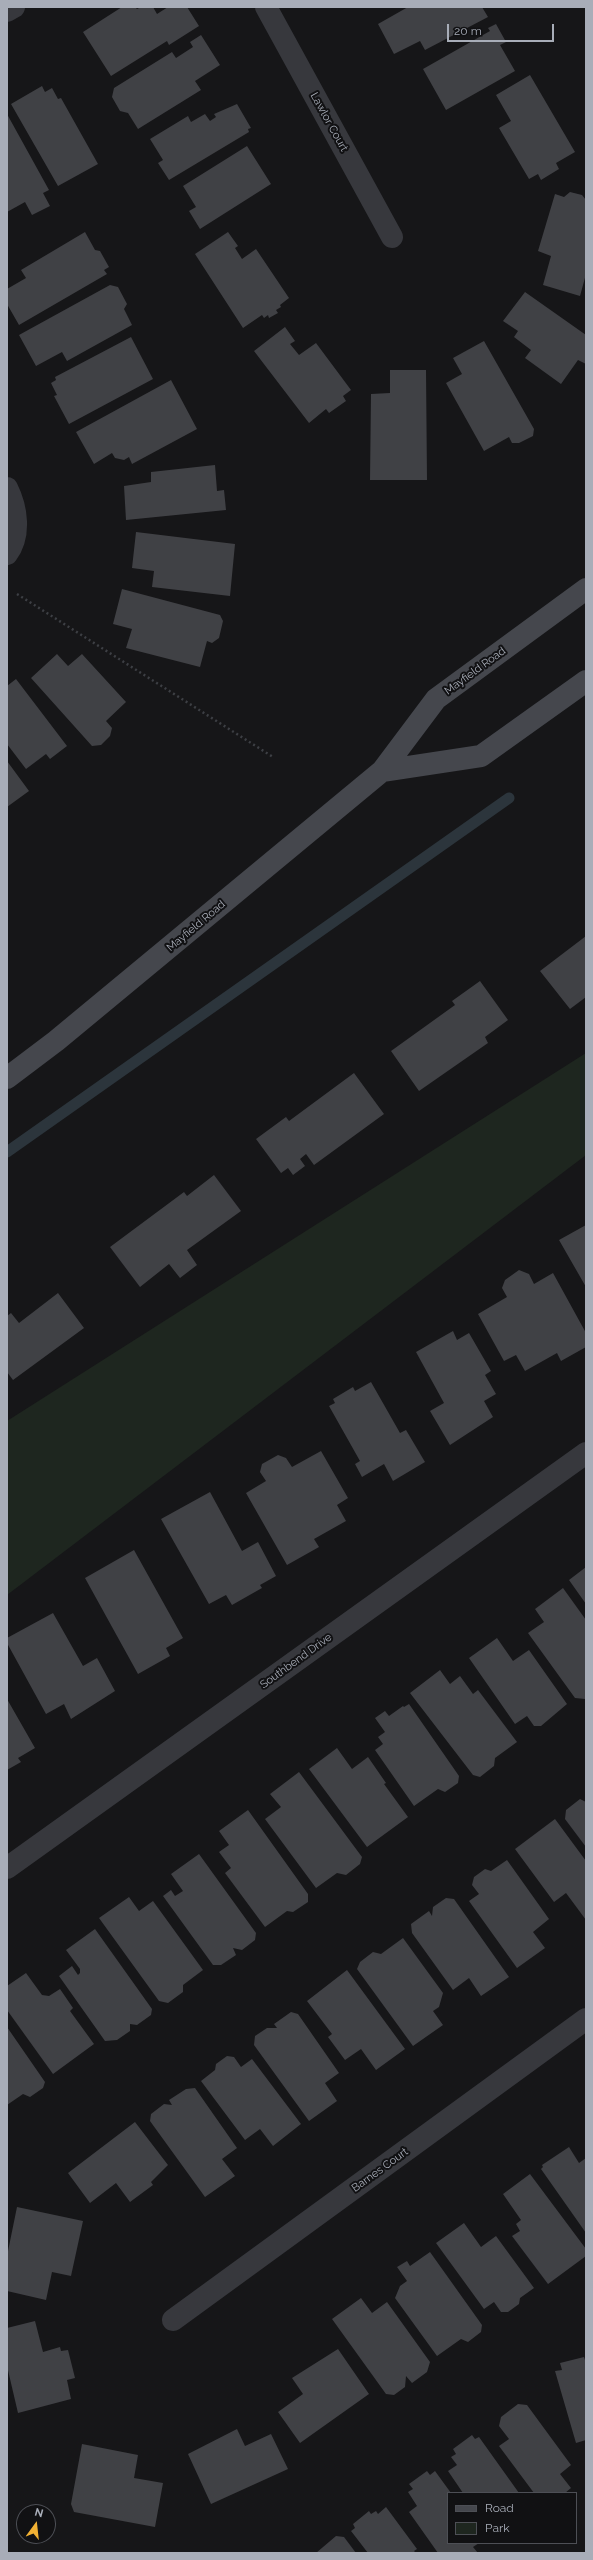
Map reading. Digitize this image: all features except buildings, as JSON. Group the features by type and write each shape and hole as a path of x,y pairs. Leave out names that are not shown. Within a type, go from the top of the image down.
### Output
{"main road":[{"name":"Mayfield Road","path":"7,1078 56,1041 382,771 436,699 586,589"},
{"path":"382,771 481,756 586,682"}],"street":[{"path":"7,12 14,7"},
{"name":"Lawlor Court","path":"266,7 392,236"},
{"path":"7,488 12,497 17,525 13,545 7,554"},
{"name":"Southbend Drive","path":"7,1868 586,1453"},
{"name":"Barnes Court","path":"173,2320 586,2019"}],"path":[{"path":"17,594 273,757"}],"green space":[{"path":"586,1053 586,1155 7,1595 7,1421"}],"waterway":[{"path":"7,1152 509,798"}]}
